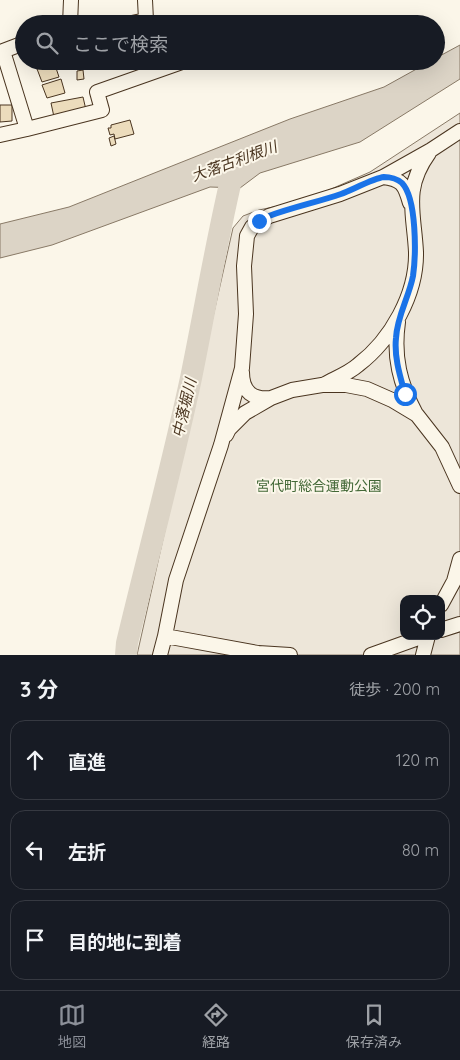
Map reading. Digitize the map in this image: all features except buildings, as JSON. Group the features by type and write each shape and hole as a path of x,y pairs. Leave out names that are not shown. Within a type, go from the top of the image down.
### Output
{"street":[{"path":"70,15 71,0"},
{"path":"145,0 146,15"},
{"path":"15,46 3,51 27,129"},
{"path":"0,135 102,110 97,92 159,70"},
{"path":"271,398 260,399 251,395 242,379 246,314 245,248 247,236 252,227 269,216 340,194 383,177 457,134"},
{"path":"411,209 412,187 420,166 431,150"},
{"path":"383,177 394,178 402,182 407,192 411,209 416,255 412,278 399,318 396,339 401,378 405,394 417,415 442,447 460,486"},
{"path":"322,386 358,366 383,341 399,318"},
{"path":"160,655 176,580 221,444 242,368"},
{"path":"221,444 229,429 245,413 271,398 292,390 346,385 367,389 392,400 417,415"},
{"path":"445,597 454,581 460,559"},
{"path":"445,629 460,624"},
{"path":"165,636 258,653 290,655"},
{"path":"371,655 408,640"},
{"path":"423,655 425,640"}],"green space":[{"name":"宮代町総合運動公園","path":"460,113 460,655 137,655 233,228 243,216 259,210 306,200 370,172"}],"water":[{"name":"大落古利根川","path":"460,45 460,79 360,142 260,173 240,188 210,187 52,245 0,258 0,224 69,207 290,119 384,87 415,70 445,70 445,53"}],"waterway":[{"name":"中落堀川","path":"126,655 127,643 184,411 236,159"}],"route":[{"path":"259,221 292,208 340,194 383,177 394,178 402,182 407,192 411,209 416,255 412,278 399,318 396,339 397,358 405,394"}]}
